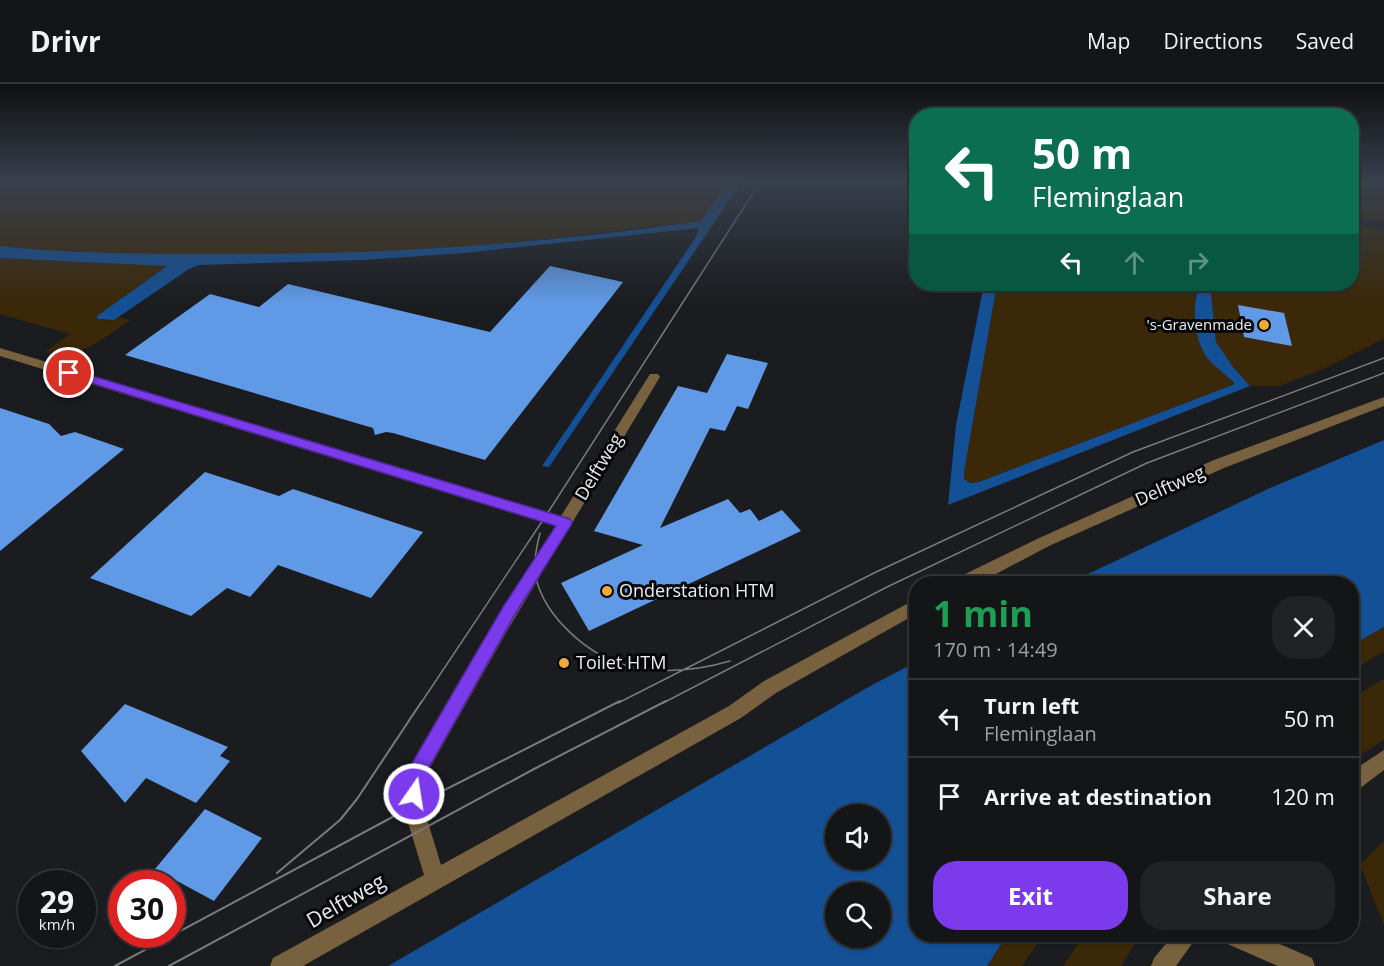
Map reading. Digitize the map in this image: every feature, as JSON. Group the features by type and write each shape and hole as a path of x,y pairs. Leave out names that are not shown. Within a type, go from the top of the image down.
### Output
{"street":[{"path":"0,352 565,523"},
{"name":"Delftweg","path":"435,878 413,806 413,778 503,621 654,377"},
{"name":"Delftweg","path":"977,576 1044,542 1219,464 1384,401"},
{"name":"Delftweg","path":"281,966 735,712 770,687 909,610"},
{"path":"1359,777 1384,759"},
{"path":"1162,966 1182,942"},
{"path":"1249,942 1304,966"}],"shaded area":[{"path":"0,221 700,221 500,244 326,255 54,252 0,246"},
{"path":"1359,225 1384,229 1384,339 1323,369 1280,386 1250,386 1233,367 1216,342 1212,291 1359,291"},
{"path":"0,258 168,265 97,316 104,321 118,317 130,320 90,346 58,354 45,352 70,334 0,314"},
{"path":"996,291 1197,291 1195,298 1209,360 1235,384 979,482 970,483 964,479"},
{"path":"1384,627 1384,651 1359,667 1359,641"},
{"path":"1384,679 1384,739 1359,756 1359,694"},
{"path":"1384,841 1384,925 1360,865"},
{"path":"1002,942 1038,942 1022,966 987,966"},
{"path":"1079,942 1136,942 1121,966 1063,966"}],"water":[{"path":"715,221 549,467 542,466 696,237 699,228 464,253 363,260 199,265 189,269 114,320 97,319 97,316 167,266 0,258 0,246 111,253 282,254 402,250 522,242"},
{"path":"983,291 996,291 964,472 964,479 970,483 979,482 1235,384 1210,361 1200,344 1195,324 1197,291 1212,291 1216,342 1233,367 1250,386 948,505 956,425"},
{"path":"1384,440 1384,627 1359,641 1359,576 1084,576 1270,488"},
{"path":"909,666 909,942 1002,942 987,966 388,966"}],"building":[{"path":"550,266 623,282 485,460 393,433 375,435 373,428 125,355 210,294 259,307 288,284 490,332"},
{"name":"'s-Gravenmade","path":"1238,305 1284,313 1292,346 1244,337"},
{"path":"727,354 768,363 748,409 737,406 725,431 710,428 660,528 728,499 740,513 750,509 759,521 782,510 801,531 589,631 561,583 643,545 594,531 678,386 707,393"},
{"path":"0,408 49,424 61,436 75,432 124,449 0,551"},
{"path":"205,472 279,496 293,489 423,532 371,598 278,565 250,597 227,588 191,616 90,578"},
{"path":"125,704 228,747 220,756 230,761 196,803 146,778 125,803 81,751"},
{"path":"205,809 262,838 214,901 186,886 186,870 155,869"}],"tram line":[{"path":"421,703 545,517 735,221"},
{"path":"684,669 874,573 1133,452 1384,358"},
{"path":"910,576 1147,463 1384,373"},
{"path":"540,533 536,550 536,578 548,607 570,632 597,653 625,665 651,670 684,669"},
{"path":"663,703 909,577"},
{"path":"684,669 730,661"},
{"path":"618,703 684,669"},
{"path":"277,873 340,820 357,799 422,701"},
{"path":"115,966 413,806 620,701"},
{"path":"169,966 534,769 666,701"}],"place":[{"name":"'s-Gravenmade","path":"1264,325"},
{"name":"Onderstation HTM","path":"607,591"},
{"name":"Toilet HTM","path":"564,663"}],"route":[{"path":"69,373 565,523 509,611 413,778 414,794"}]}
